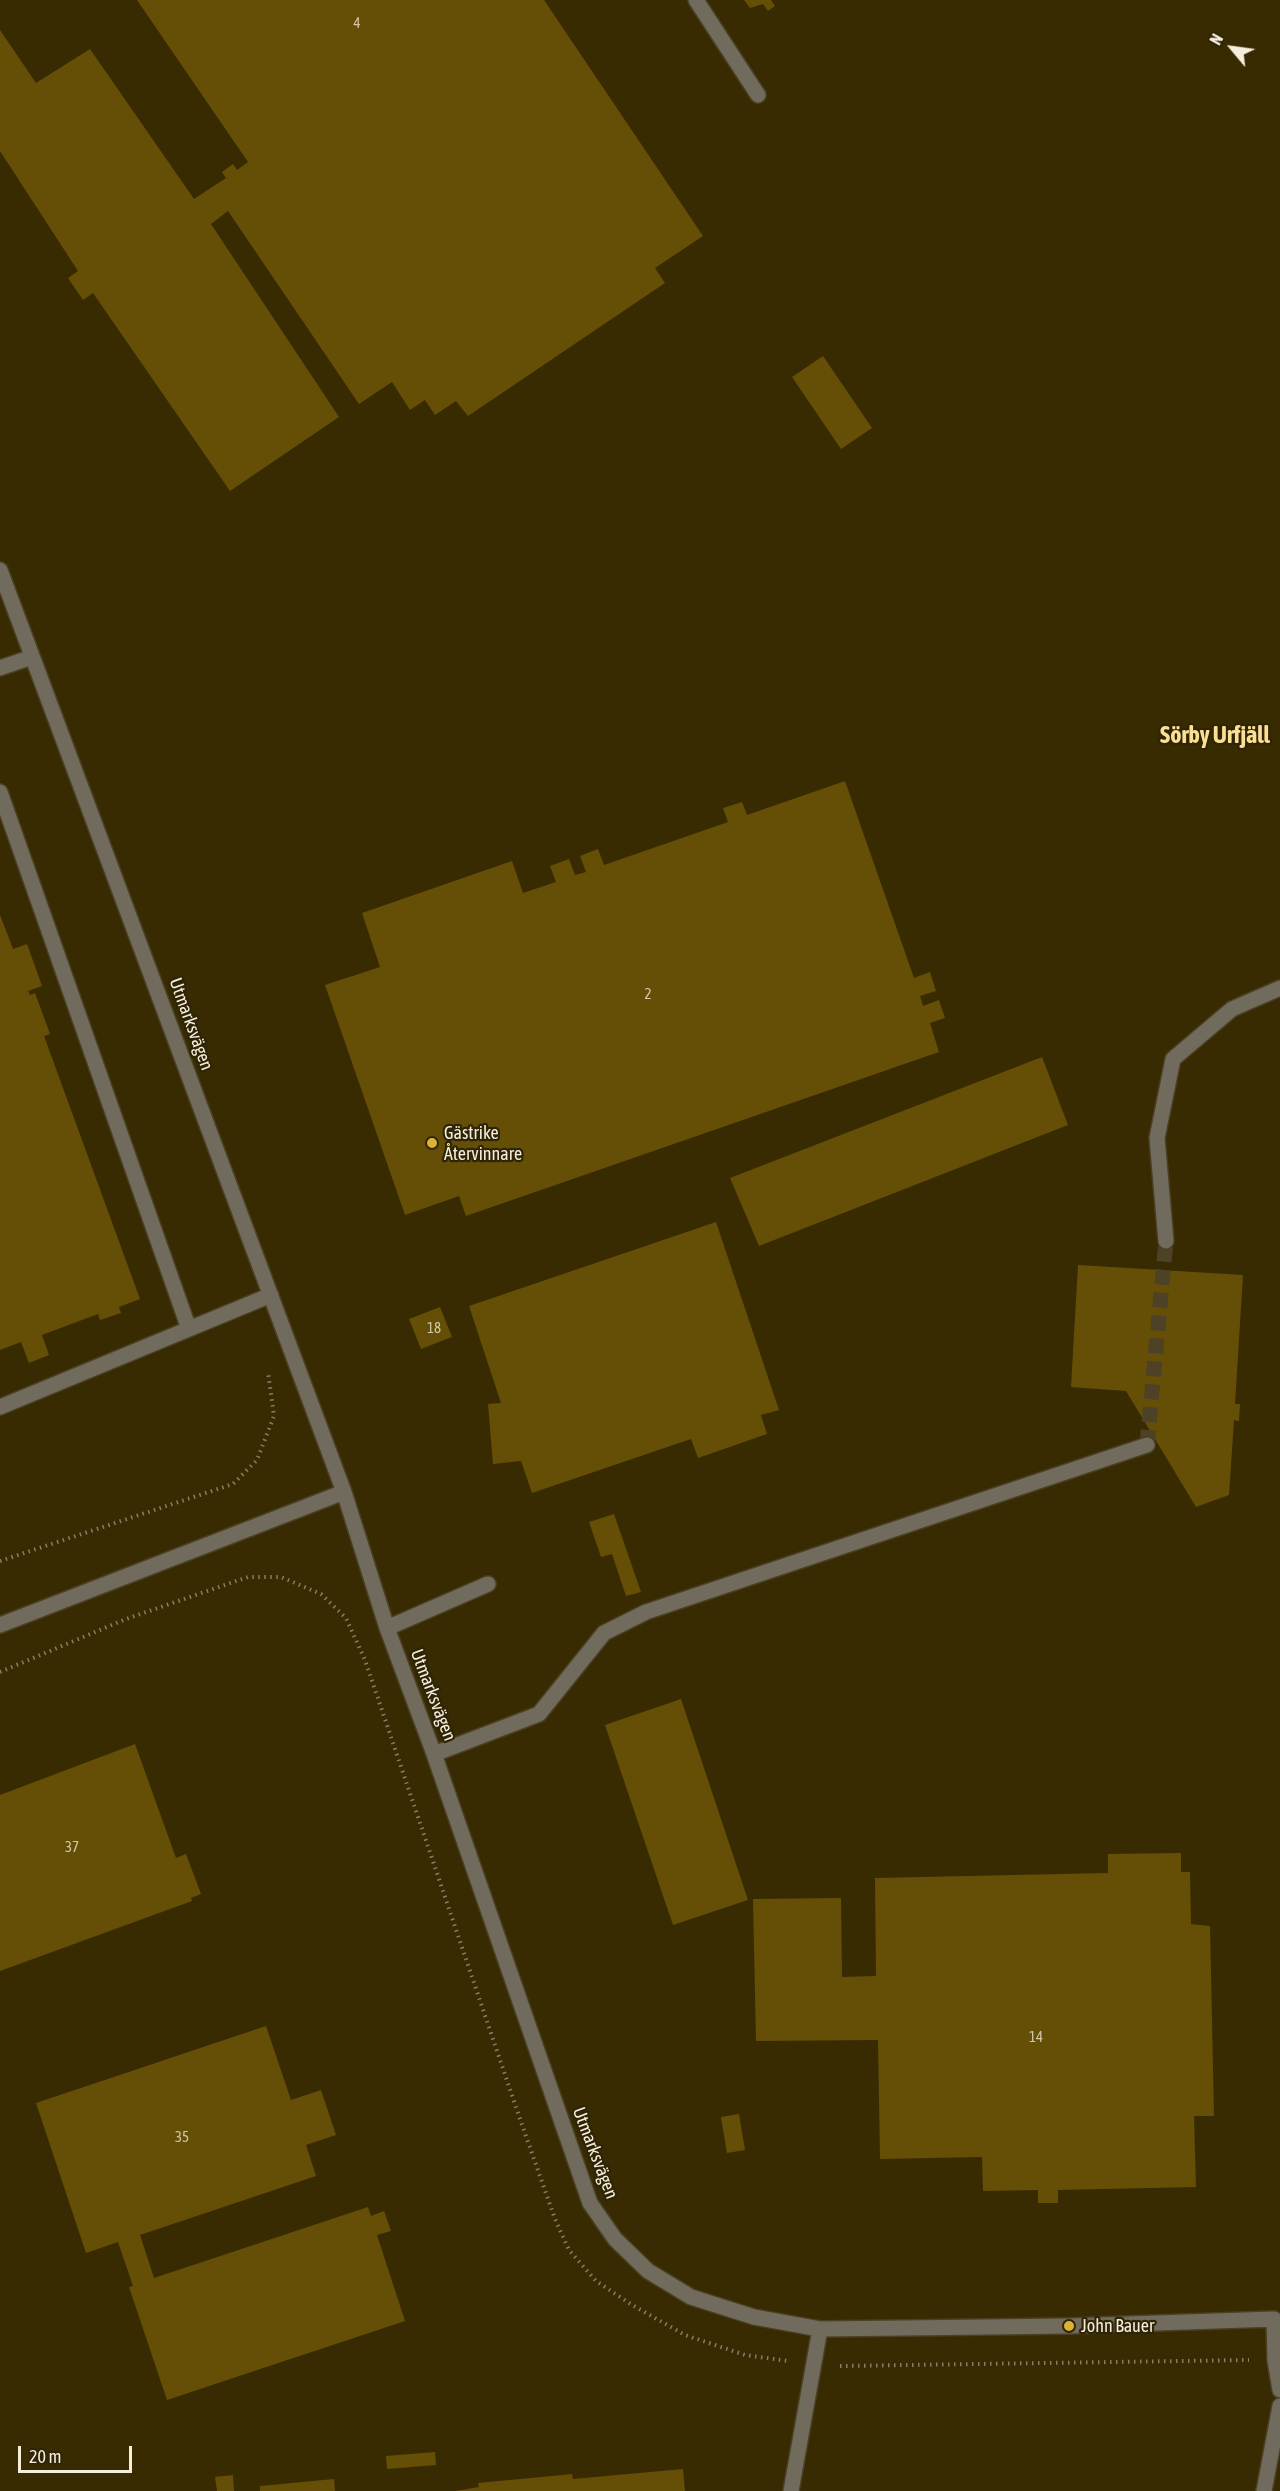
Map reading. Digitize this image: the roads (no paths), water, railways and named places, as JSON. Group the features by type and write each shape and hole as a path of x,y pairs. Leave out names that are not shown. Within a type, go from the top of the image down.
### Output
{"street":[{"path":"696,0 758,95"},
{"name":"Utmarksvägen","path":"0,570 344,1492 387,1628 434,1754 590,2203 615,2239 648,2271 691,2296 754,2318 820,2330 1069,2326 1277,2319"},
{"path":"0,668 32,657"},
{"path":"0,792 189,1329"},
{"path":"1166,1241 1157,1138 1173,1059 1232,1009 1280,988"},
{"path":"0,1407 271,1295"},
{"path":"434,1754 539,1714 604,1634 646,1612 1147,1445"},
{"path":"0,1625 344,1492"},
{"path":"387,1628 488,1584"},
{"path":"1277,2319 1275,2360 1280,2390"},
{"path":"791,2491 820,2330"},
{"path":"1264,2491 1280,2406"}],"tunnel":[{"path":"1147,1445 1166,1241"}],"place":[{"name":"Gästrike Återvinnare","path":"432,1143"},
{"name":"John Bauer","path":"1069,2326"}],"district":[{"name":"Sörby Urfjäll","path":"1215,735"}]}
